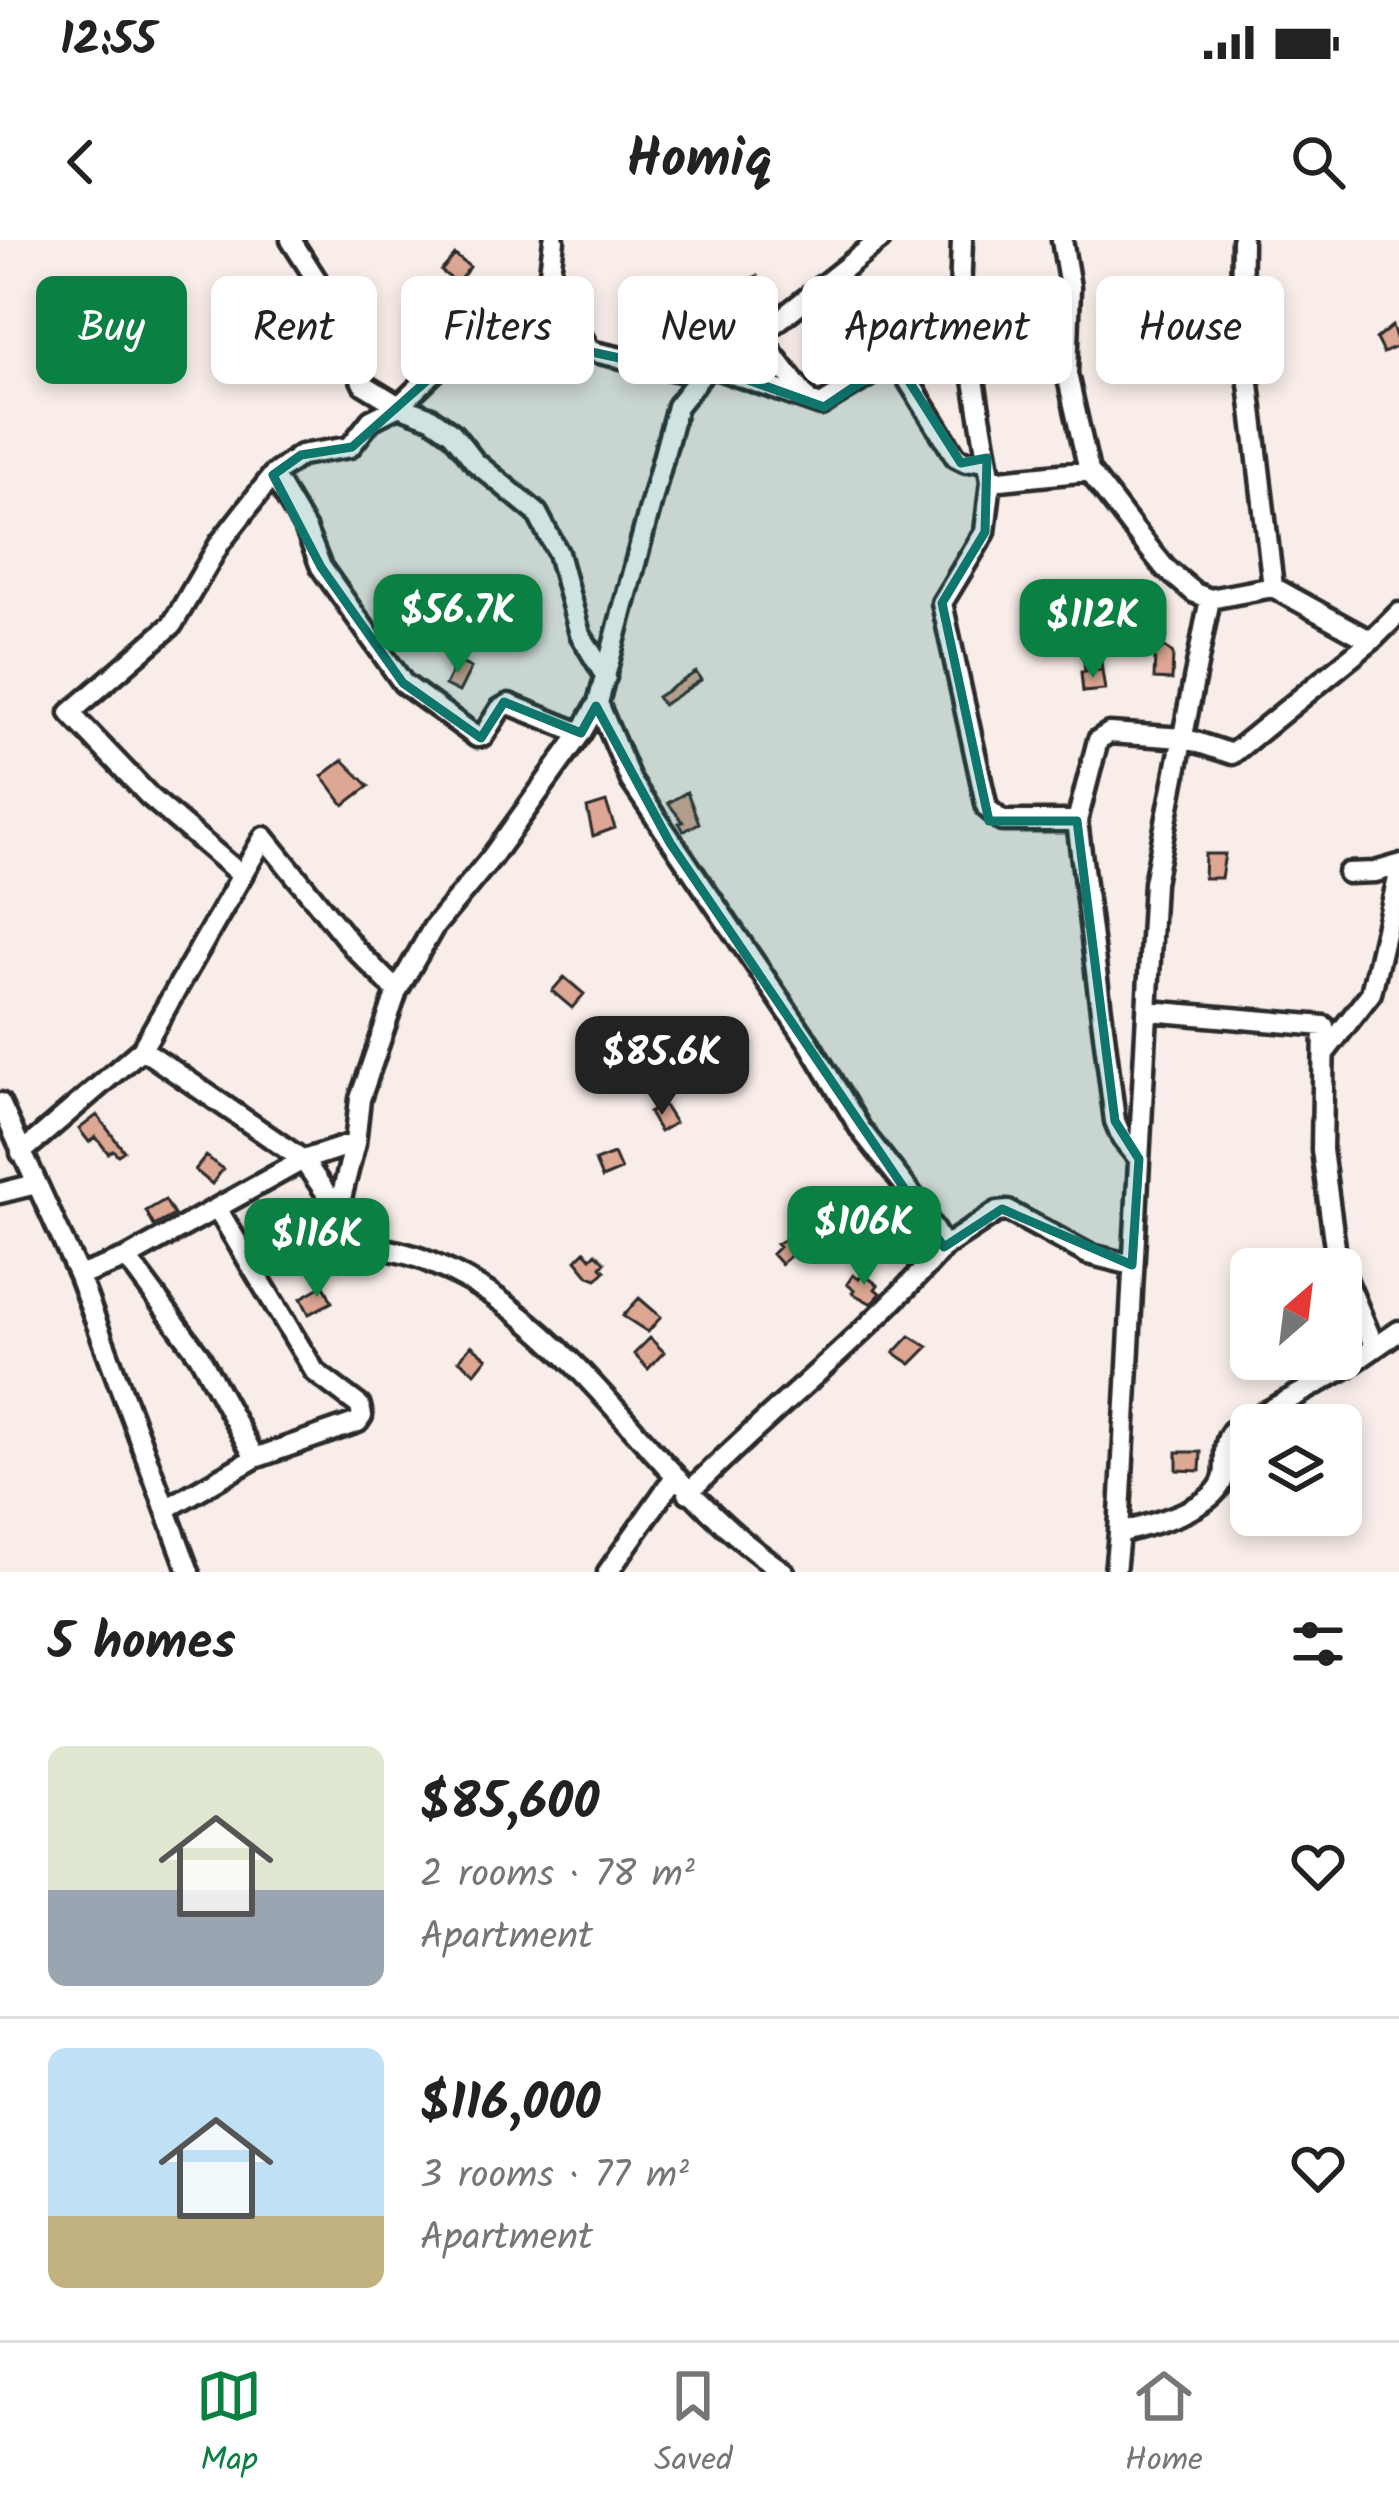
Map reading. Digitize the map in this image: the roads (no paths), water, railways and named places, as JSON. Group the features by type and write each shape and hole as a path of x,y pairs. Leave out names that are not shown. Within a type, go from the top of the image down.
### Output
{"street":[{"path":"291,240 316,279 356,373 371,391 431,418 452,433 475,462 537,512 557,553 580,634 606,677"},
{"path":"550,276 554,240"},
{"path":"778,321 880,240"},
{"path":"962,240 960,297 991,481 985,532 942,603 986,808 1002,821 1077,821"},
{"path":"1062,240 1070,287 1067,374 1089,472 1180,584 1210,599 1274,587 1372,641"},
{"path":"1242,240 1241,316 1274,587"},
{"path":"778,361 808,400"},
{"path":"750,384 827,405 868,375 885,366 895,368 903,372 956,458 966,462 987,458"},
{"path":"240,874 149,796 70,713 172,626 220,543 273,475 301,454 350,448 371,420 399,406 422,384"},
{"path":"338,1210 355,1143 360,1099 397,991 433,928 491,858 598,703 670,422 695,384"},
{"path":"991,481 1089,472"},
{"path":"273,475 306,530 320,568 417,696 481,738 508,704 581,733"},
{"path":"1114,1572 1154,883 1210,599"},
{"path":"1139,1159 1115,1121 1077,821 1098,740 1103,735 1184,738 1226,754 1239,750 1372,641 1399,613"},
{"path":"598,703 640,797 944,1247"},
{"path":"21,1153 142,1049 260,839 269,840 355,949 397,991"},
{"path":"1325,1052 1371,993 1399,869 1348,873"},
{"path":"1149,1011 1318,1024 1326,1031 1322,1150 1336,1255 1375,1348"},
{"path":"142,1049 303,1160 358,1238 384,1251 425,1260 500,1300 535,1326 569,1357 681,1485 739,1541 784,1572"},
{"path":"0,1103 79,1276 189,1572"},
{"path":"79,1276 127,1258 303,1160 355,1143"},
{"path":"0,1193 37,1184"},
{"path":"166,1509 255,1458 358,1422 362,1411 315,1372 218,1210"},
{"path":"608,1572 681,1485 872,1324 944,1247 997,1212 1008,1210 1088,1254 1132,1265"},
{"path":"127,1258 199,1355 255,1458"},
{"path":"1119,1533 1165,1520 1210,1498 1224,1477 1225,1443 1232,1431 1399,1331"}]}
